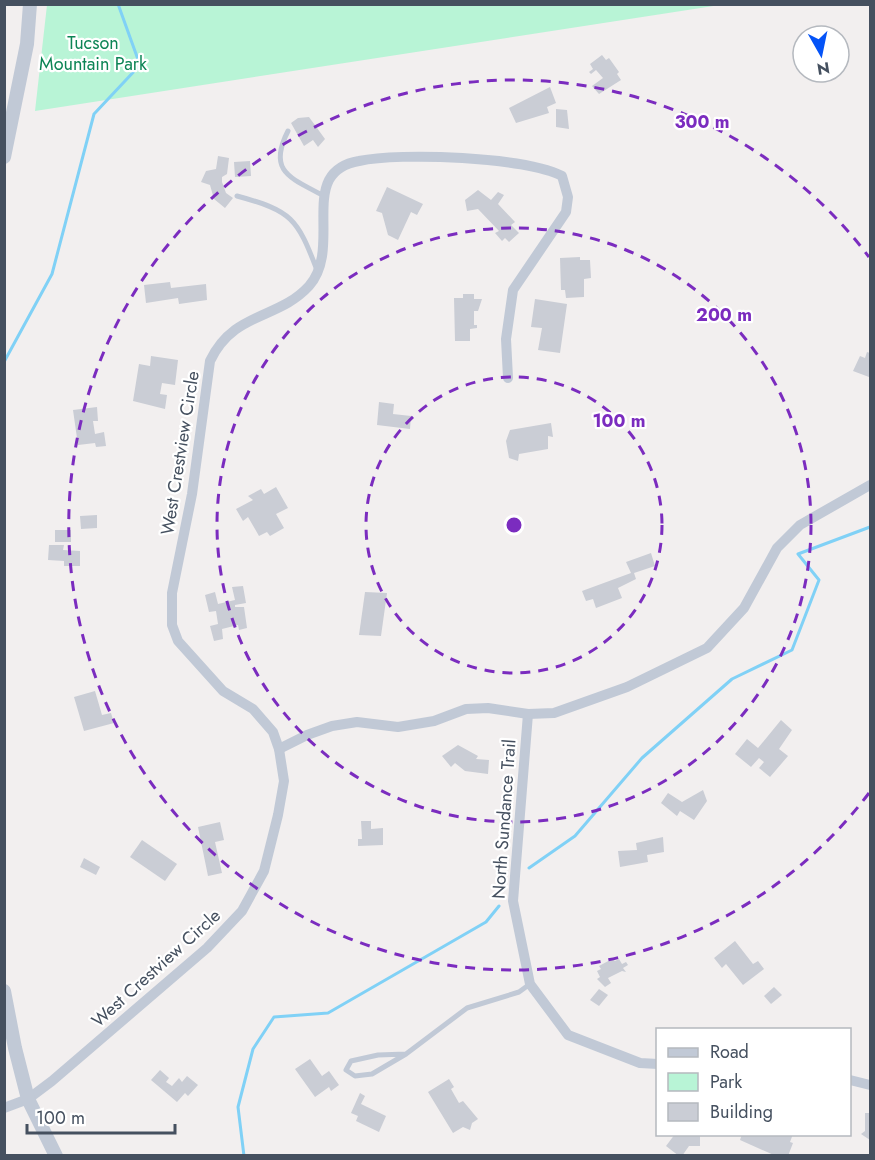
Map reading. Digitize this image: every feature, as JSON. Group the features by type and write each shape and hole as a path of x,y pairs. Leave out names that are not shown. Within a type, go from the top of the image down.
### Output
{"street":[{"path":"4,157 25,55 30,4"},
{"path":"318,272 325,235 325,197 329,180 337,171 360,160 461,158 553,171 562,176 566,185 566,212 557,229 520,269 513,290 508,312 508,378"},
{"name":"West Crestview Circle","path":"4,1108 28,1099 207,948 242,911 264,871 284,781 279,749 273,732 253,709 223,691 178,641 172,625 172,593 192,494 210,361 218,346 236,328 304,291 318,272"},
{"path":"279,749 306,735 357,722 398,727 434,721 466,709 488,708 528,714 554,713 572,709 627,687 707,648 744,608 777,548 800,525 870,485"},
{"name":"North Sundance Trail","path":"528,714 513,901 530,984 568,1035 640,1063 656,1064"},
{"path":"4,991 28,1099 56,1155"},
{"path":"851,1080 870,1085"}],"lane":[{"path":"288,131 281,145 280,166 295,180 325,197"},
{"path":"237,196 273,205 286,213 304,238 318,272"},
{"path":"406,1054 378,1055 351,1061 346,1070 355,1076 372,1074 406,1054 467,1008 519,992 530,984"}],"green space":[{"name":"Tucson Mountain Park","path":"47,4 720,5 35,111"}],"building":[{"path":"602,55 606,60 609,58 619,72 617,74 621,80 599,94 592,86 603,78 596,70 591,74 589,72 593,69 590,64"},
{"path":"550,87 556,103 547,107 549,113 516,123 509,108"},
{"path":"556,109 567,110 569,129 556,127"},
{"path":"309,117 325,139 318,147 313,140 304,146 291,123 298,118"},
{"path":"218,156 229,158 227,174 222,177 222,182 226,193 233,198 225,208 214,199 210,185 201,182 206,171 216,169"},
{"path":"250,161 251,176 235,177 234,162"},
{"path":"387,187 423,204 417,215 411,212 398,240 388,235 382,213 376,211"},
{"path":"478,190 491,200 498,192 504,195 498,204 515,222 511,225 519,233 509,242 505,238 502,241 495,233 499,231 478,209 467,211 465,200"},
{"path":"580,257 580,260 590,260 591,278 584,279 584,297 566,298 565,290 561,290 560,258"},
{"path":"170,282 171,288 206,284 207,300 179,304 178,298 146,303 144,285"},
{"path":"463,294 474,294 474,299 482,299 478,311 474,311 474,325 477,325 477,328 470,329 470,341 455,341 454,298 463,298"},
{"path":"535,299 567,304 560,353 538,350 542,328 531,327"},
{"path":"867,352 870,353 869,377 853,371 860,356 865,358"},
{"path":"151,356 178,360 175,385 162,383 160,394 167,395 165,409 133,401 139,364 150,366"},
{"path":"379,402 394,404 393,414 411,416 410,429 377,425"},
{"path":"97,407 98,421 93,421 95,434 104,432 106,446 96,447 95,443 78,445 73,410"},
{"path":"551,423 553,437 548,436 548,449 519,454 518,461 509,458 506,441 510,430"},
{"path":"276,487 288,508 276,514 284,528 270,536 267,532 259,536 248,517 243,521 236,509 253,500 248,496 261,489 264,494"},
{"path":"97,515 97,528 81,529 80,516"},
{"path":"55,530 71,530 71,542 55,542"},
{"path":"49,545 64,545 63,550 80,551 80,566 64,566 64,561 48,560"},
{"path":"651,553 655,566 634,573 636,579 618,588 622,598 596,608 593,599 586,601 582,591 631,573 626,562"},
{"path":"243,586 246,603 235,605 235,607 244,607 247,628 239,630 238,625 222,629 223,639 214,641 210,626 218,624 216,611 209,612 205,595 215,592 218,604 235,600 232,587"},
{"path":"365,592 387,593 381,636 359,635"},
{"path":"95,691 102,715 111,713 114,723 84,731 74,697"},
{"path":"781,720 792,730 779,749 788,756 770,777 759,768 764,762 759,758 751,767 735,754 747,739 758,748"},
{"path":"458,745 478,756 476,759 489,760 488,774 465,771 455,763 451,767 442,756"},
{"path":"703,790 707,801 694,820 680,811 677,816 661,803 668,793 682,802"},
{"path":"361,821 371,821 371,829 383,828 383,845 358,846 358,839 362,839"},
{"path":"220,822 224,840 215,842 222,873 208,876 198,827"},
{"path":"663,837 664,852 647,855 648,862 620,867 618,851 637,850 636,843"},
{"path":"142,840 177,864 165,881 130,857"},
{"path":"84,858 100,867 96,875 80,867"},
{"path":"735,941 753,964 758,961 764,969 743,985 726,964 722,968 714,958"},
{"path":"612,959 615,961 619,959 622,964 626,962 628,965 623,968 626,972 622,971 608,978 611,983 605,987 597,979 600,977 597,971 601,969 599,966"},
{"path":"774,987 782,995 771,1004 764,996"},
{"path":"599,989 608,995 599,1006 590,1000"},
{"path":"310,1059 322,1076 329,1071 339,1085 331,1091 329,1087 315,1097 295,1069"},
{"path":"160,1070 169,1078 166,1082 172,1086 179,1078 182,1082 187,1076 198,1085 188,1096 185,1093 177,1102 151,1080"},
{"path":"449,1079 454,1087 451,1089 459,1103 463,1101 478,1119 472,1123 470,1130 463,1127 453,1133 428,1092"},
{"path":"360,1093 365,1096 361,1104 386,1116 379,1132 356,1121 358,1116 351,1113"},
{"path":"865,1113 870,1113 870,1140 861,1134 865,1131"},
{"path":"674,1136 700,1136 700,1146 689,1146 682,1156 666,1146"},
{"path":"741,1136 792,1136 790,1142 793,1143 788,1156 776,1156 740,1140"}],"waterway":[{"path":"4,362 52,274 94,114 140,65 118,4"},
{"path":"529,868 575,836 642,758 732,679 792,650 819,580 798,554 870,527"},
{"path":"244,1156 238,1107 253,1049 274,1017 328,1013 486,922 499,906"}]}
